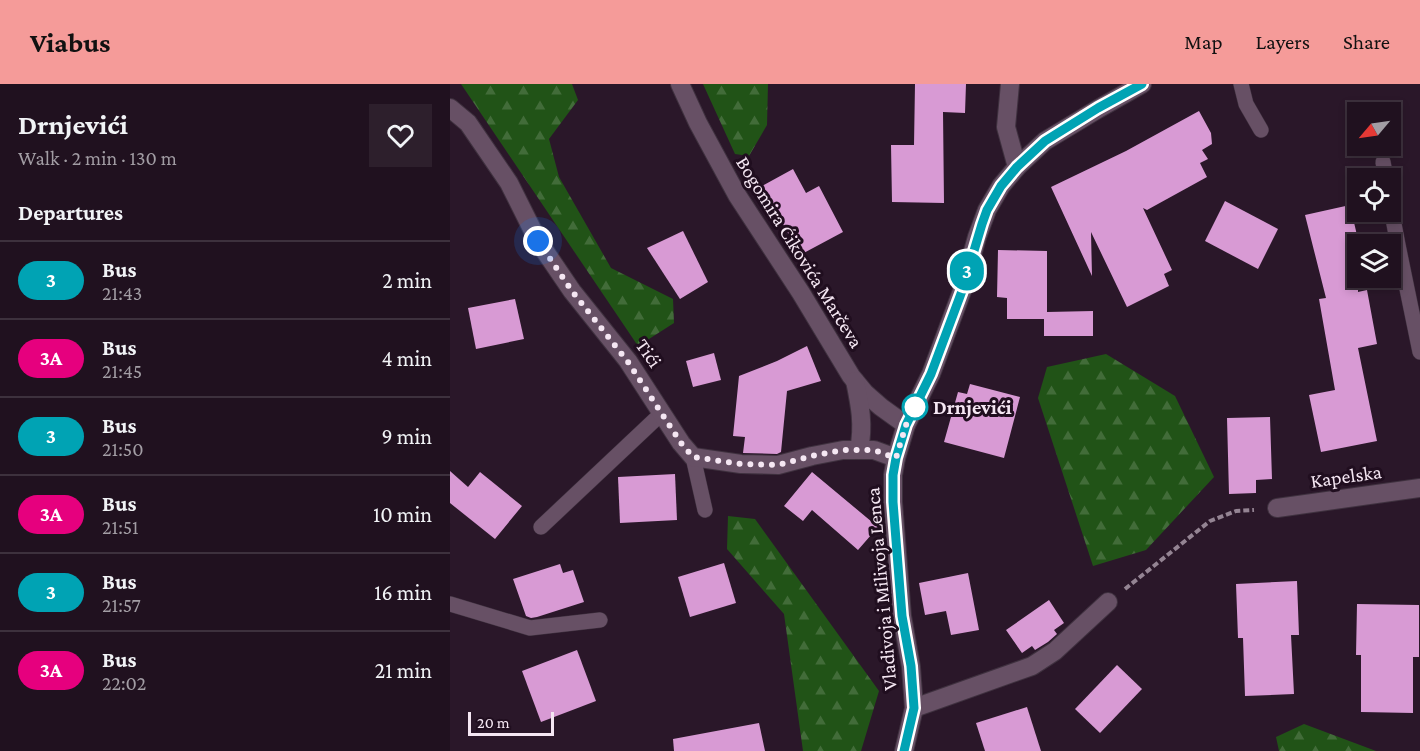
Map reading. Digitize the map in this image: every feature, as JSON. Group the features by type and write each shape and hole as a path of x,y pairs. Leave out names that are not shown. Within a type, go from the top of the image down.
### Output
{"street":[{"name":"Bogomira Ćikovića Marčeva","path":"680,84 737,195 854,379 880,407 906,425"},
{"path":"1010,84 1006,128 1017,167"},
{"name":"Vladivoja i Milivoja Lenca","path":"904,751 914,708 911,666 902,616 893,475 906,425 931,374 962,291 987,210 1001,186 1017,167 1045,141 1142,84"},
{"name":"Tići","path":"450,108 468,123 509,183 538,241 572,291 628,362 681,443 693,457"},
{"path":"854,379 863,432 859,450"},
{"path":"693,457 741,464 778,465 843,450 874,450 896,458"},
{"name":"Kapelska","path":"1277,508 1420,488"},
{"path":"914,708 1032,666 1055,651 1108,602"}],"lane":[{"path":"1241,84 1246,104 1261,129"},
{"path":"1383,162 1384,168"},
{"path":"1394,222 1420,352"},
{"path":"541,527 662,413"},
{"path":"693,457 705,510"},
{"path":"450,604 530,628 600,620"}],"path":[{"path":"1108,602 1210,521 1236,511 1277,508"}],"green space":[{"path":"461,84 572,84 578,100 549,139 559,177 611,268 673,299 674,323 638,346"},
{"path":"703,84 768,84 767,125 749,156 735,154"},
{"path":"1106,354 1175,396 1214,477 1146,550 1093,566 1038,398 1047,367"},
{"path":"728,516 755,519 879,691 861,751 803,751 784,614 727,549"},
{"path":"1304,724 1376,751 1279,751 1276,737"}],"building":[{"path":"915,84 966,84 965,113 943,112 944,203 892,202 891,145 914,145"},
{"path":"1199,111 1211,133 1212,144 1202,150 1208,159 1200,163 1207,177 1147,210 1143,208 1172,270 1164,274 1169,286 1127,307 1091,232 1092,276 1051,187 1126,151"},
{"path":"793,169 806,193 819,186 843,232 800,255 762,186"},
{"path":"1225,201 1278,229 1258,269 1205,241"},
{"path":"1347,206 1347,222 1354,222 1357,234 1347,234 1347,288 1358,288 1358,292 1367,290 1377,344 1358,348 1377,441 1321,452 1309,395 1335,390 1319,299 1326,298 1305,215"},
{"path":"683,231 708,282 680,299 647,248"},
{"path":"998,250 1047,251 1047,312 1093,311 1093,336 1044,336 1044,319 1007,319 1007,298 997,297"},
{"path":"515,299 524,339 476,349 468,308"},
{"path":"807,346 821,381 787,391 781,452 777,454 743,453 745,437 733,436 739,376"},
{"path":"714,353 721,380 693,387 686,361"},
{"path":"970,384 1020,397 1004,458 944,442 958,392 967,394"},
{"path":"1270,417 1272,479 1256,480 1256,493 1229,494 1227,418"},
{"path":"450,471 468,487 480,472 522,506 495,539 450,503"},
{"path":"812,472 878,527 858,550 812,510 803,521 784,506"},
{"path":"675,474 677,520 620,523 618,477"},
{"path":"724,563 736,603 690,617 678,577"},
{"path":"560,564 563,573 573,570 584,602 537,617 526,616 513,579"},
{"path":"968,573 979,630 951,635 946,611 925,615 919,583"},
{"path":"1297,581 1299,635 1291,635 1294,694 1245,696 1243,638 1238,638 1236,584"},
{"path":"1049,600 1064,623 1054,630 1057,634 1048,642 1035,650 1032,646 1022,653 1006,630"},
{"path":"1357,604 1419,605 1419,657 1413,657 1413,713 1361,712 1361,655 1356,655"},
{"path":"577,650 596,701 541,722 522,671"},
{"path":"1117,665 1142,689 1100,733 1075,709"},
{"path":"1027,707 1041,751 985,751 976,723"},
{"path":"759,723 765,751 674,751 673,739"}],"bus line":[{"name":"3","path":"904,751 914,708 911,666 902,616 893,475 906,425 931,374 962,291 987,210 1001,186 1017,167 1045,141 1142,84"}],"place":[{"name":"Drnjevići","path":"915,407"}],"route":[{"path":"538,241 572,291 628,362 681,443 693,457 741,464 778,465 843,450 874,450 896,458 906,425 917,403 915,407"}]}
